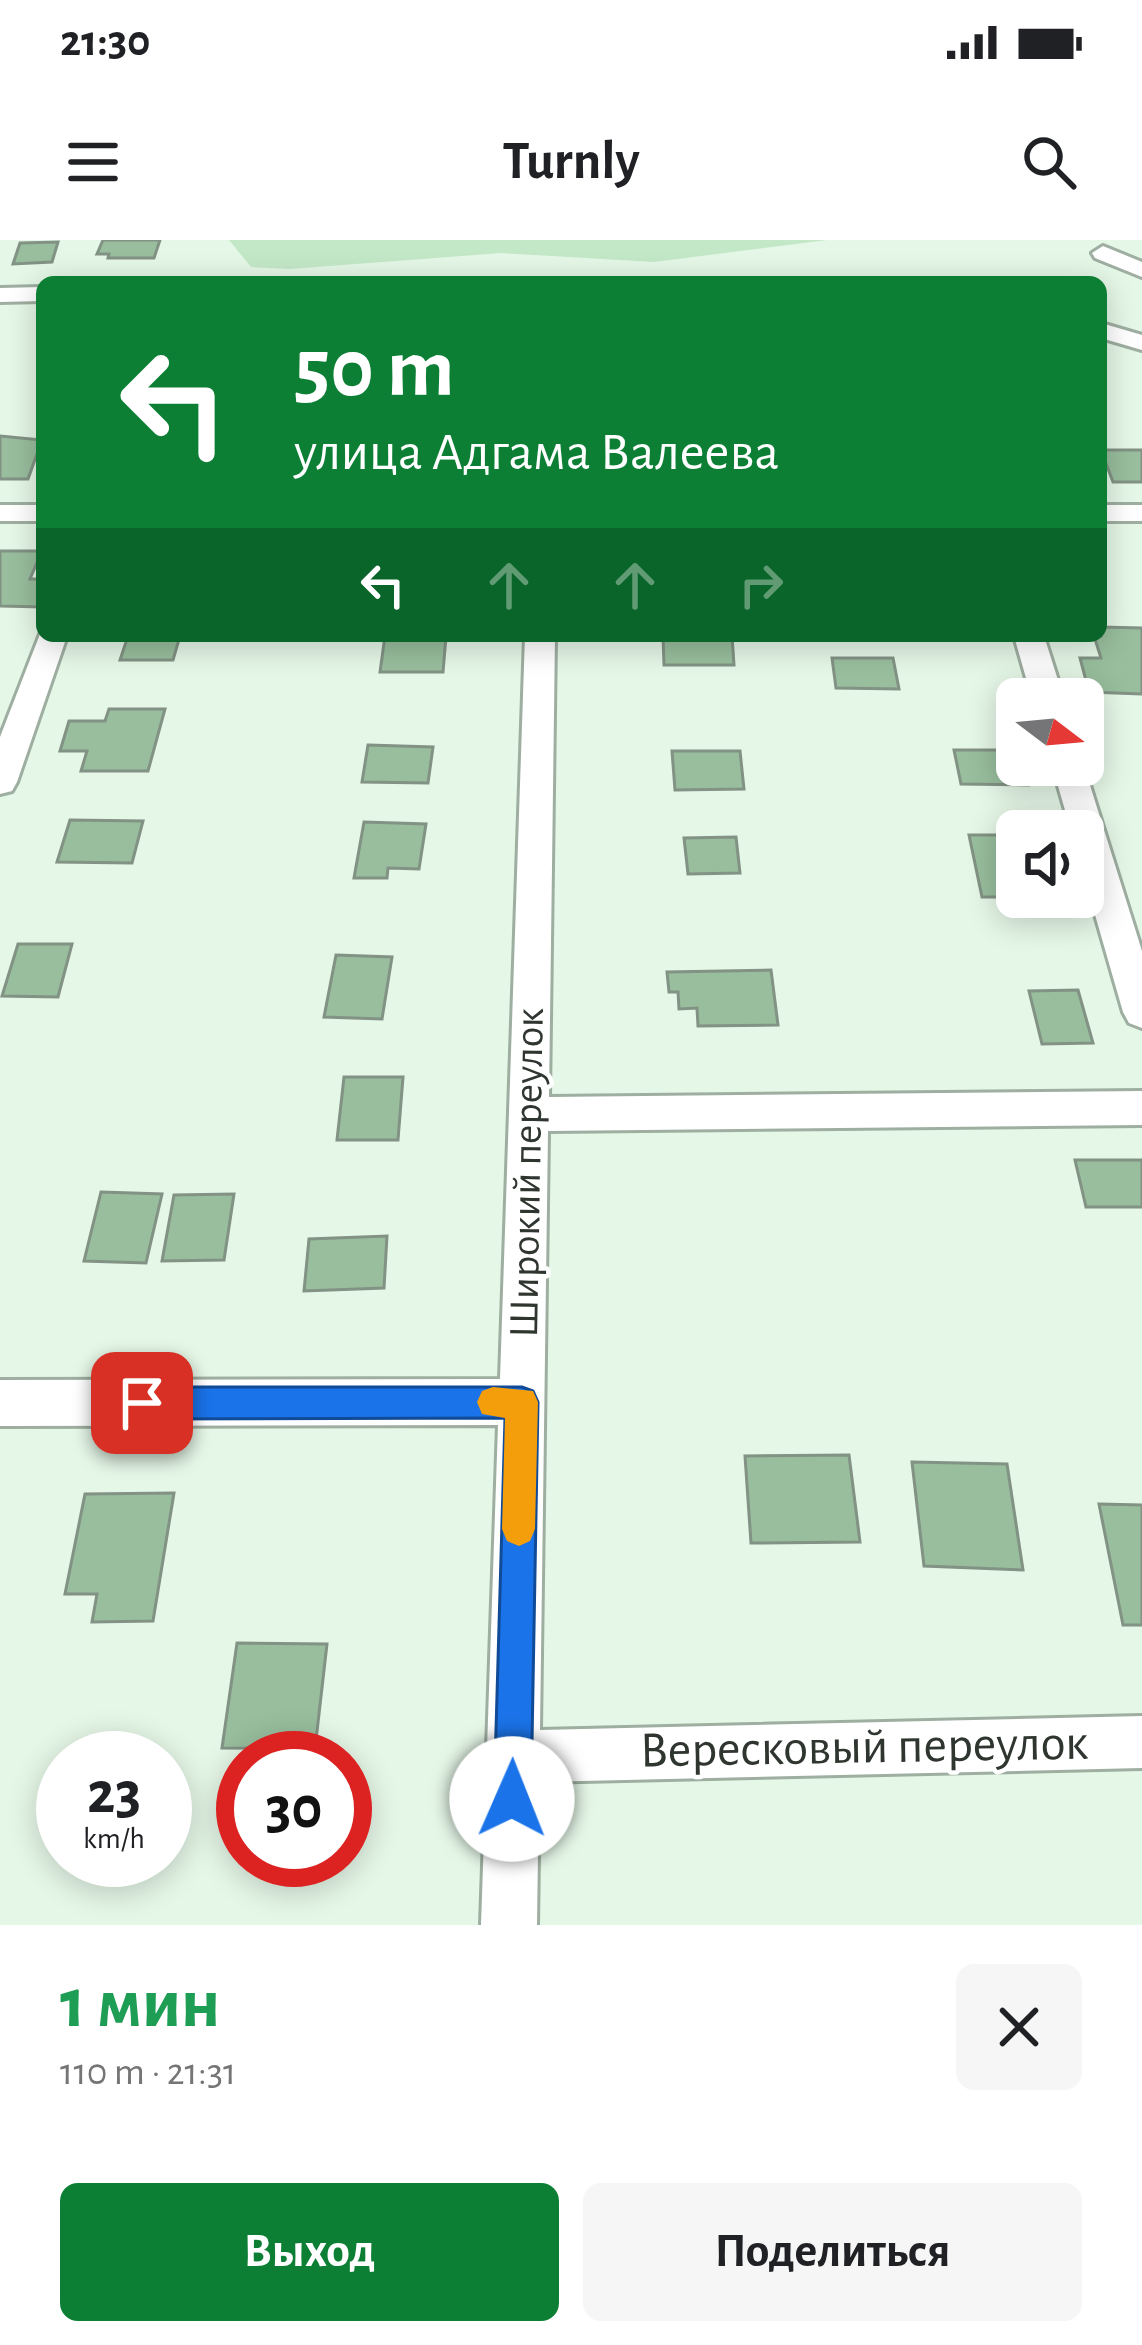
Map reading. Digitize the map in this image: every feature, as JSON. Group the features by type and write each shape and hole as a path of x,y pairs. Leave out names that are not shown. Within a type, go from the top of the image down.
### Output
{"street":[{"path":"1103,253 1142,270"},
{"path":"0,295 36,295"},
{"path":"1107,332 1142,343"},
{"path":"0,513 36,513"},
{"path":"1107,513 1142,513"},
{"path":"0,782 50,642"},
{"name":"Широкий переулок","path":"509,1925 540,642"},
{"path":"1031,642 1042,678"},
{"path":"1074,786 1142,1012"},
{"path":"529,1114 1142,1108"},
{"path":"0,1403 522,1402"},
{"name":"Вересковый переулок","path":"514,1756 698,1747 932,1751 1142,1742"}],"green space":[{"path":"229,240 827,240 654,262 501,253 290,269 251,267"}],"building":[{"path":"103,240 160,240 154,258 108,258 109,254 97,254"},
{"path":"58,242 52,262 13,264 20,243"},
{"path":"0,436 36,439 28,479 0,479"},
{"path":"1107,450 1142,450 1142,482 1113,482"},
{"path":"0,551 36,551 30,579 36,579 36,607 0,606"},
{"path":"1107,627 1142,628 1142,694 1104,693 1104,678 1085,678 1080,658 1101,658 1096,642 1107,642"},
{"path":"126,642 178,642 173,660 120,660"},
{"path":"384,642 446,642 443,672 380,672"},
{"path":"663,642 732,642 734,665 664,665"},
{"path":"832,658 893,658 899,689 836,688"},
{"path":"109,709 165,709 148,771 81,771 87,751 60,751 69,721 105,721"},
{"path":"368,745 433,747 428,783 362,782"},
{"path":"954,750 996,750 996,785 961,784"},
{"path":"672,751 740,751 744,789 675,790"},
{"path":"70,820 143,821 132,863 57,862"},
{"path":"364,822 426,824 419,869 388,868 387,878 354,878"},
{"path":"969,835 996,835 996,897 982,897"},
{"path":"736,837 740,873 688,874 684,838"},
{"path":"18,944 72,944 58,997 2,996"},
{"path":"336,955 392,957 382,1019 324,1017"},
{"path":"771,970 778,1025 698,1026 697,1008 679,1009 678,992 669,992 667,972"},
{"path":"1078,990 1093,1043 1042,1044 1029,991"},
{"path":"344,1077 403,1077 398,1140 337,1140"},
{"path":"1075,1160 1142,1160 1142,1207 1086,1207"},
{"path":"101,1192 162,1194 146,1263 84,1261"},
{"path":"234,1194 224,1260 162,1261 174,1195"},
{"path":"387,1236 384,1288 304,1291 309,1239"},
{"path":"849,1455 860,1542 751,1543 745,1456"},
{"path":"912,1462 1007,1464 1023,1570 924,1566"},
{"path":"174,1493 153,1621 92,1622 97,1594 65,1594 85,1494"},
{"path":"1099,1504 1142,1505 1142,1625 1123,1625"},
{"path":"237,1643 327,1644 317,1731 224,1731"}],"slow traffic":[{"path":"493,1402 522,1402 519,1529"}],"route":[{"path":"142,1403 522,1402 512,1799"}]}
